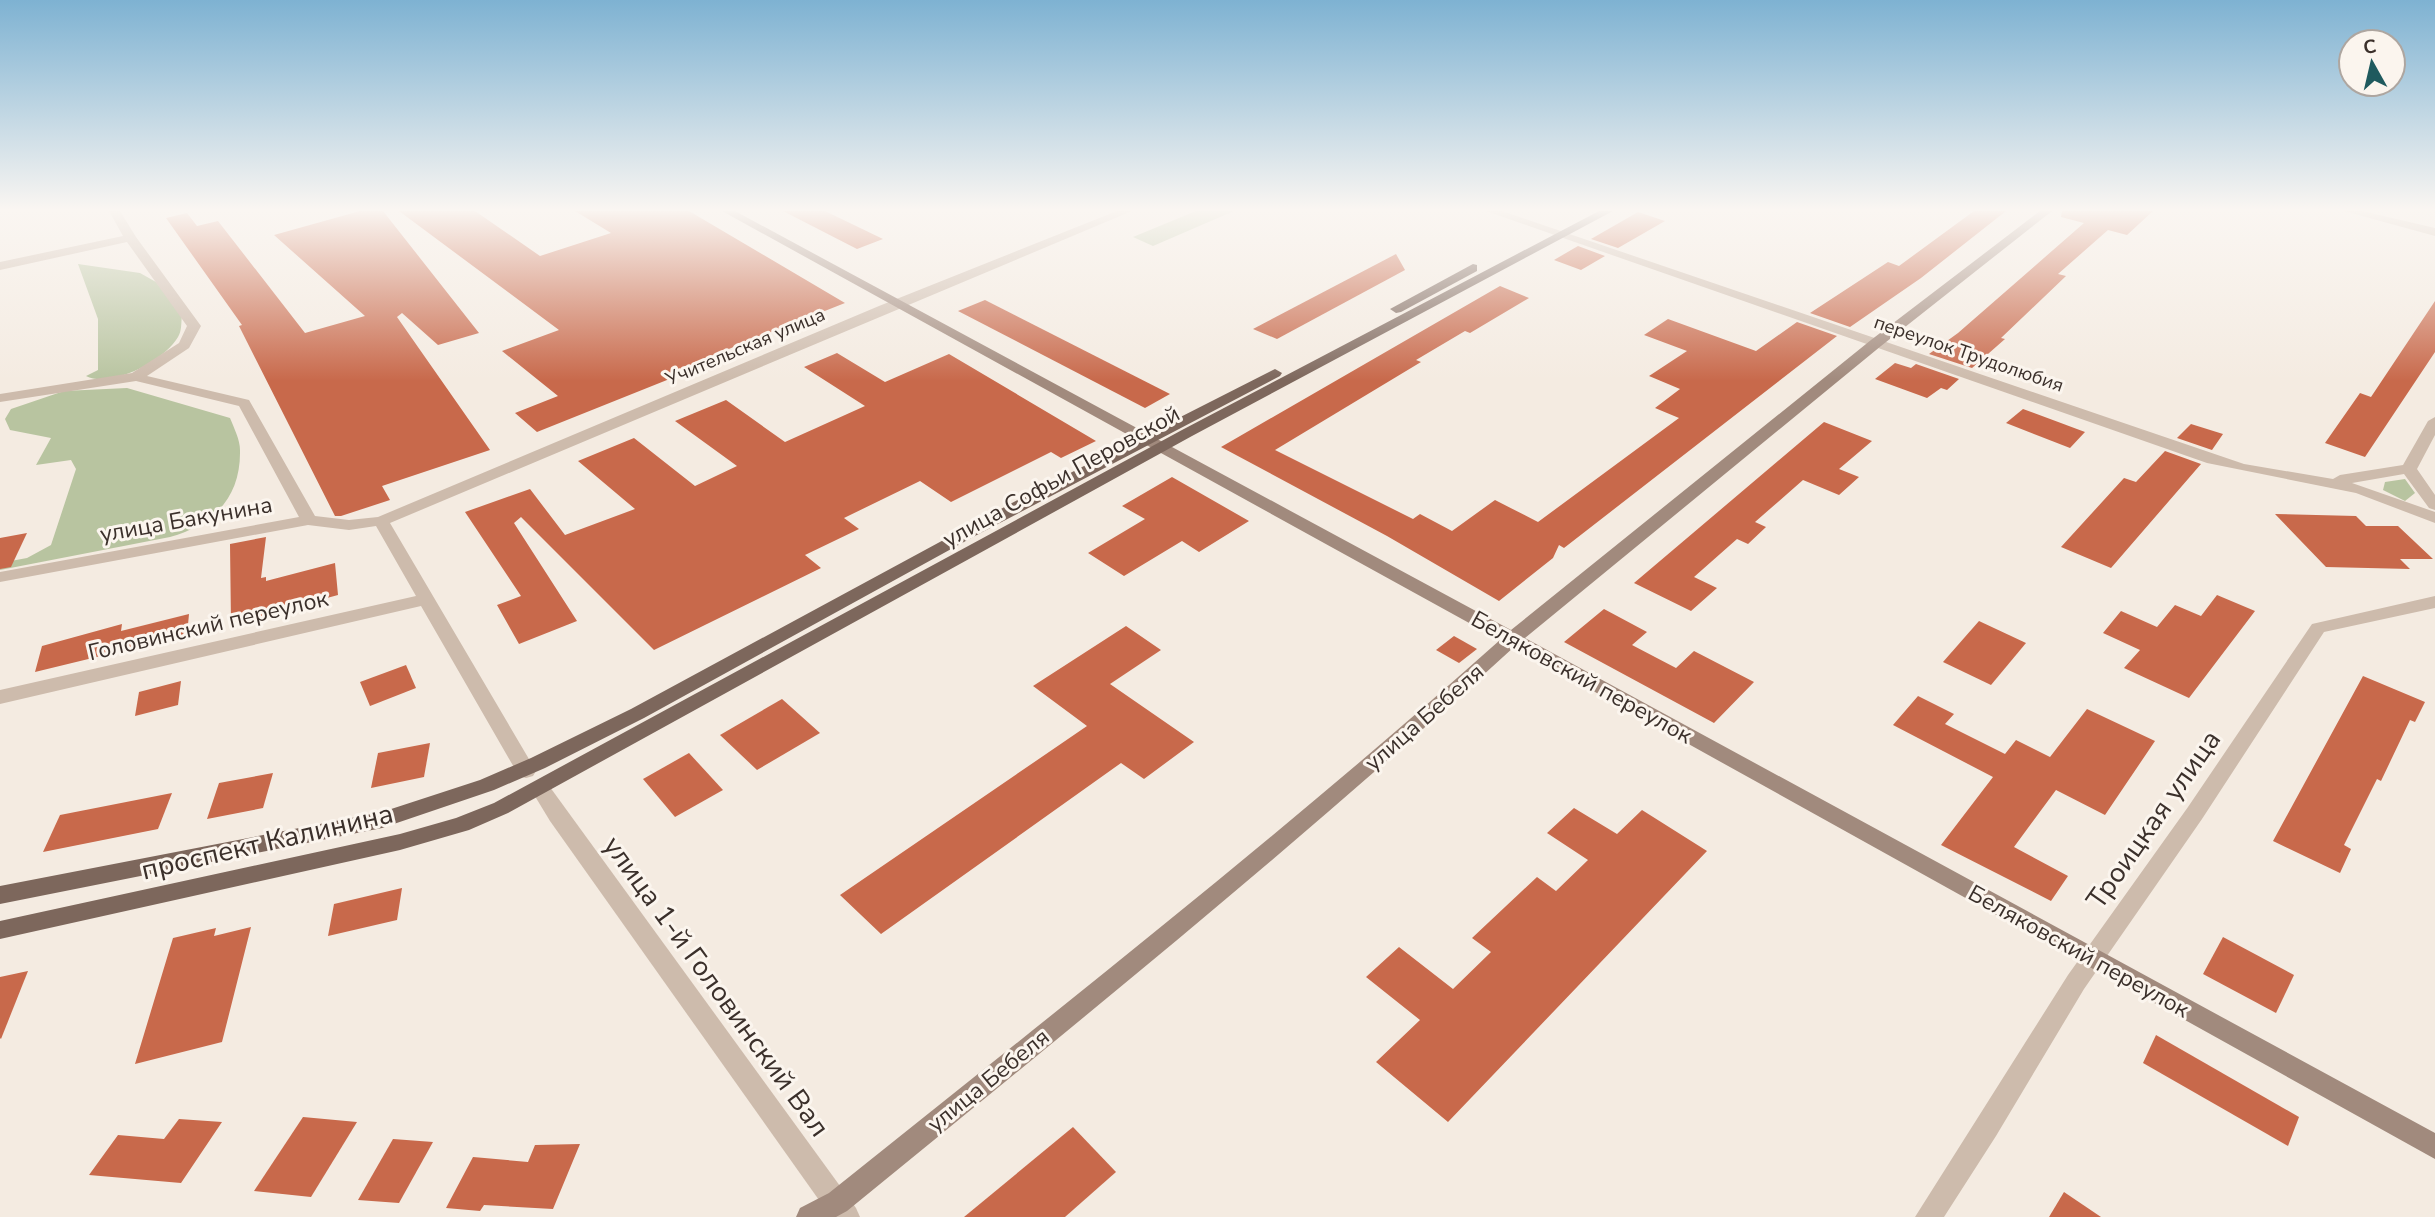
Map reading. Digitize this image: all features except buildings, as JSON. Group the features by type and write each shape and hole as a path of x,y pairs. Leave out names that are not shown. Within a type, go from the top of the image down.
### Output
{"main road":[{"name":"улица Софьи Перовской","path":"533,780 1145,439 1485,268"},
{"name":"улица Софьи Перовской","path":"533,780 1161,447 1490,268"},
{"name":"проспект Калинина","path":"0,895 382,820 533,780"},
{"name":"проспект Калинина","path":"0,930 421,837 481,817 533,780"}],"street":[{"path":"136,377 184,345 194,326 152,268"},
{"name":"Беляковский переулок","path":"831,268 1513,639 2435,1147"},
{"name":"Учительская улица","path":"380,521 987,268"},
{"name":"переулок Трудолюбия","path":"1657,268 2212,460 2243,468 2328,481 2381,495 2435,519"},
{"name":"улица Бебеля","path":"809,1217 842,1209 1396,744 1513,639 1876,342 1973,268"},
{"path":"0,397 136,377 244,403 305,509 308,520"},
{"path":"2409,469 2435,421"},
{"path":"2328,481 2409,469"},
{"path":"2409,469 2435,505"},
{"name":"улица Бакунина","path":"0,577 308,520 349,525 380,521"},
{"name":"улица 1-й Головинский Вал","path":"380,521 533,780 842,1209"},
{"name":"Головинский переулок","path":"0,697 426,600"},
{"name":"Троицкая улица","path":"1928,1217 1987,1128 2092,958 2195,813 2318,628 2435,602"}],"green space":[{"path":"79,268 104,268 140,273 156,282 182,315 179,335 162,355 136,370 109,379 86,376 98,370 98,319"},
{"path":"127,388 230,418 238,438 239,467 236,482 222,507 199,525 170,537 0,570 0,563 27,558 51,545 76,469 71,460 36,465 51,438 10,430 5,419 11,409 64,391"},
{"path":"2405,479 2415,493 2405,501 2383,490 2385,482"}]}
